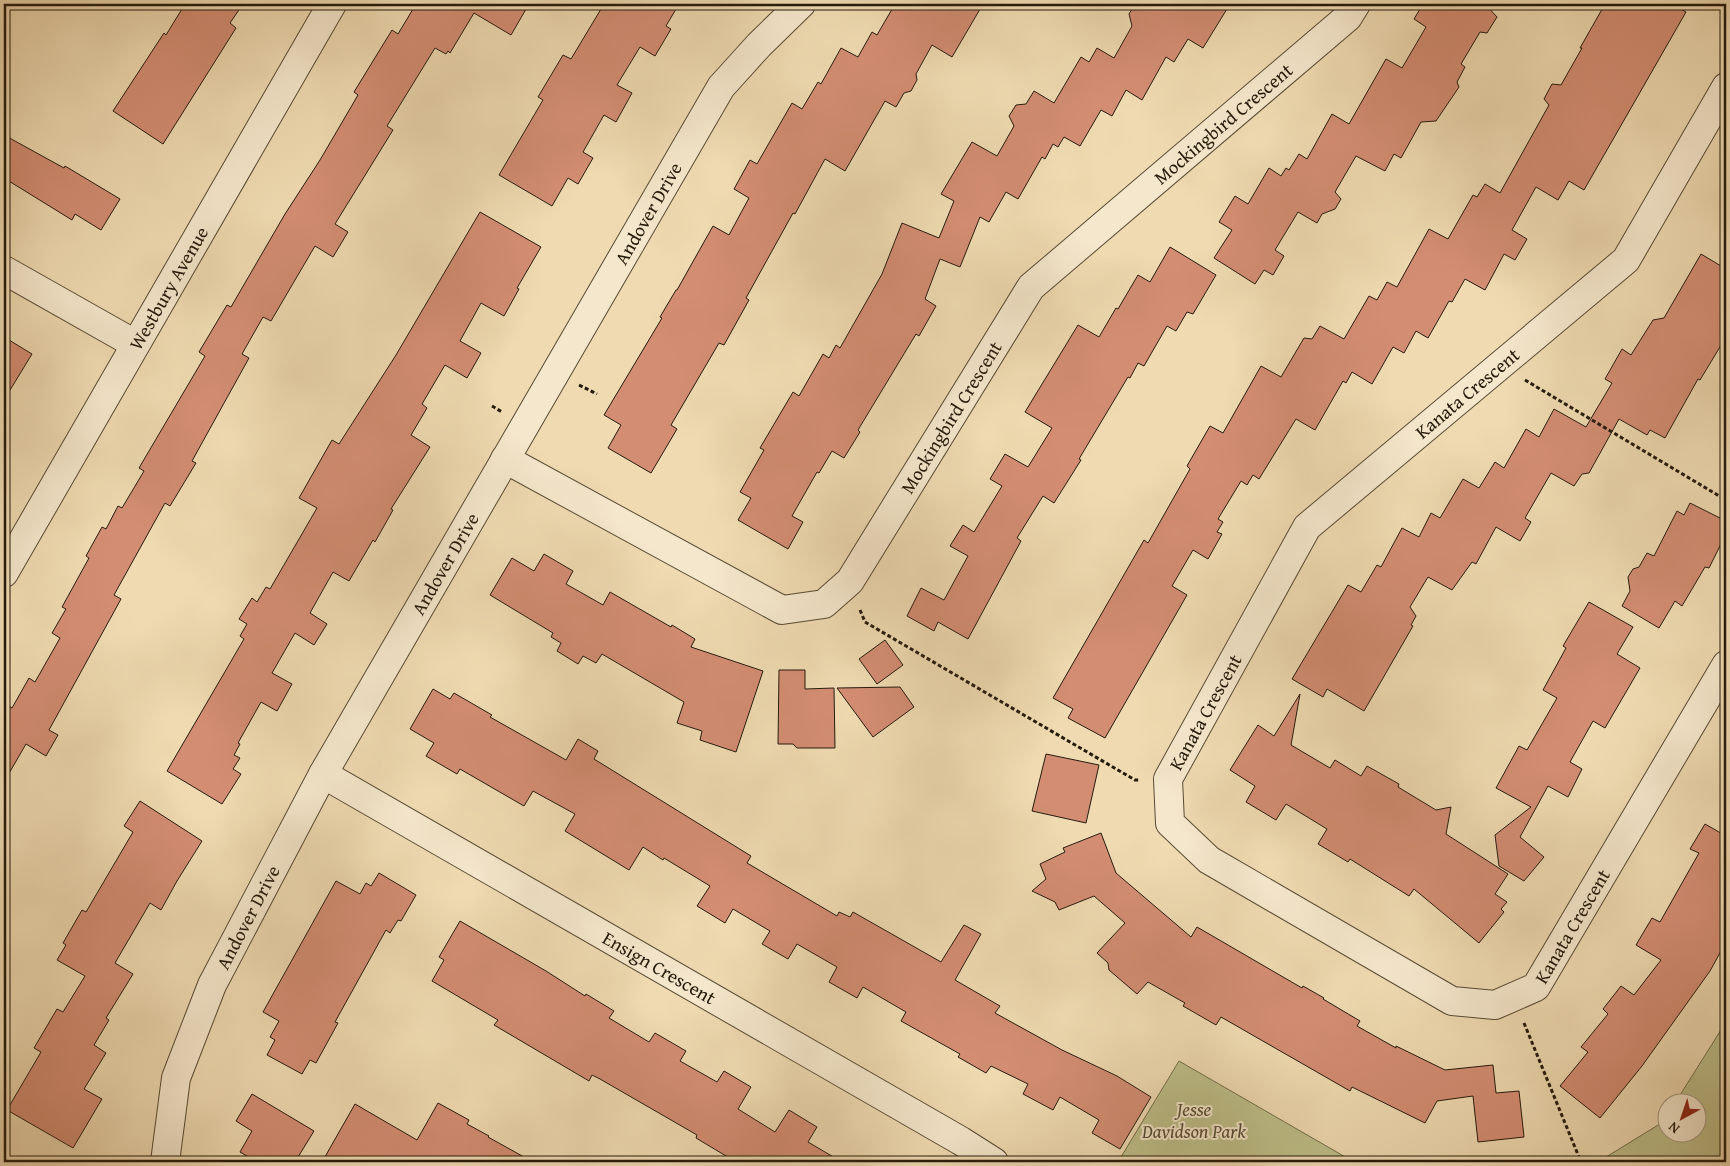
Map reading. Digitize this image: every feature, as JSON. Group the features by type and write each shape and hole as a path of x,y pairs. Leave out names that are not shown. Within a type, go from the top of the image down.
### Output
{"street":[{"name":"Westbury Avenue","path":"4,573 332,4"},
{"name":"Andover Drive","path":"165,1162 176,1078 212,985 323,774 722,87 759,44 800,4"},
{"name":"Mockingbird Crescent","path":"505,459 782,610 824,604 850,581 1031,287 1348,17 1356,4"},
{"name":"Kanata Crescent","path":"1726,87 1626,260 1307,526 1168,779 1170,823 1210,860 1452,1001 1495,1006 1536,988 1726,665"},
{"path":"4,270 135,344"},
{"name":"Ensign Crescent","path":"323,774 961,1140 994,1162"}],"path":[{"path":"1500,366 1726,500"},
{"path":"850,581 865,622 1135,780 1168,779"},
{"path":"1508,1000 1526,1026 1581,1162"},
{"path":"1719,1162 1726,1156"}],"green space":[{"path":"1726,1022 1726,1162 1598,1162 1658,1125 1658,1144 1708,1144 1708,1094 1681,1094"},
{"name":"Jesse Davidson Park","path":"1179,1061 1354,1162 1118,1162"}],"building":[{"path":"185,4 243,4 230,23 236,28 163,144 113,111 164,33 166,35"},
{"path":"416,4 529,4 511,35 474,13 450,53 448,51 446,54 435,48 387,126 393,130 335,224 348,232 333,257 315,246 271,321 263,317 242,354 249,358 192,461 196,463 170,506 165,503 114,595 121,599 49,730 58,735 46,756 26,744 4,782 4,703 12,708 29,678 35,682 60,638 52,633 66,609 62,607 89,558 86,556 102,527 106,529 118,506 122,508 144,471 139,468 205,356 199,352 227,305 231,307 285,214 320,160 358,95 354,92 392,30 398,34"},
{"path":"604,4 679,4 666,26 671,29 655,56 640,47 617,85 632,93 616,122 604,115 583,152 593,158 578,184 568,178 552,206 499,175 543,100 538,97 563,55 571,59"},
{"path":"895,4 983,4 952,57 932,45 916,74 917,80 911,91 904,93 896,107 885,101 845,171 825,159 746,298 749,300 724,345 719,343 671,425 677,429 651,473 608,448 621,425 604,415 662,318 660,317 713,226 729,235 749,198 734,189 750,160 757,164 792,103 802,109 818,82 821,84 841,48 858,57 872,32 877,35"},
{"path":"1135,4 1230,4 1203,48 1188,39 1174,62 1166,57 1142,100 1126,90 1112,116 1101,110 1080,146 1064,137 1058,147 1053,144 1045,159 1042,157 1018,199 1006,192 989,222 980,217 960,267 940,259 925,299 936,306 919,336 916,334 858,430 860,432 844,458 832,451 819,473 817,472 792,516 803,522 788,549 738,520 751,498 740,492 764,450 760,448 793,392 799,396 823,354 829,358 836,345 840,348 882,274 902,223 939,238 954,201 941,194 972,142 997,156 1014,126 1009,116 1016,105 1026,104 1034,91 1054,103 1081,57 1089,62 1097,48 1114,58 1132,26 1129,14"},
{"path":"1423,4 1485,4 1497,17 1487,33 1480,32 1461,64 1465,67 1457,82 1459,87 1436,121 1421,122 1401,158 1394,154 1385,171 1356,156 1335,192 1341,199 1335,209 1322,214 1317,223 1298,212 1275,250 1284,256 1273,275 1264,270 1255,284 1214,258 1232,230 1219,222 1235,196 1248,204 1269,168 1281,176 1286,168 1289,170 1299,154 1307,159 1332,114 1349,124 1386,59 1402,68 1426,27 1414,19"},
{"path":"1605,4 1672,4 1686,12 1584,190 1569,181 1558,200 1536,187 1512,230 1527,239 1515,260 1504,254 1485,290 1465,279 1452,302 1449,301 1428,338 1416,331 1404,353 1393,347 1372,384 1352,372 1346,383 1343,381 1315,430 1296,419 1259,479 1253,475 1247,485 1241,481 1218,519 1223,522 1217,532 1222,534 1208,559 1193,550 1172,586 1187,595 1105,738 1068,718 1073,709 1053,698 1144,540 1148,543 1190,469 1187,466 1210,426 1223,433 1261,366 1281,377 1304,338 1312,339 1320,326 1344,339 1369,296 1377,300 1387,282 1397,287 1429,229 1448,239 1473,195 1477,197 1485,184 1500,193 1549,105 1544,99 1552,84 1561,85"},
{"path":"4,135 64,168 65,166 120,199 101,230 75,214 72,220 4,178"},
{"path":"480,212 541,247 517,288 519,289 504,316 481,303 460,341 481,353 467,378 445,365 422,404 427,408 411,435 430,447 391,509 393,510 375,542 373,540 349,581 333,572 310,613 327,624 314,645 295,633 272,673 292,684 277,711 261,702 238,743 240,744 234,755 240,758 233,769 241,774 222,804 167,771 244,639 240,636 247,624 239,619 252,598 257,602 266,587 270,589 317,508 299,498 332,440 339,444 396,355"},
{"path":"1170,247 1216,275 1193,314 1187,312 1176,331 1167,326 1144,366 1138,363 1130,378 1128,377 1079,459 1081,460 1054,503 1043,496 1017,538 1021,541 968,639 938,622 934,631 907,616 921,588 944,600 968,556 950,546 963,525 974,532 1002,486 990,479 1005,454 1028,467 1052,428 1025,412 1078,325 1099,337 1138,275 1150,282"},
{"path":"1701,254 1726,269 1726,337 1700,380 1698,379 1665,438 1650,430 1647,435 1619,419 1589,473 1582,474 1574,486 1551,473 1525,518 1531,522 1520,541 1496,527 1476,564 1472,562 1452,590 1428,577 1410,607 1416,616 1411,625 1413,626 1364,711 1327,689 1323,697 1292,679 1348,585 1361,592 1377,565 1381,567 1402,528 1419,537 1431,513 1440,518 1463,479 1479,488 1495,462 1504,468 1526,429 1539,437 1554,409 1586,427 1612,383 1605,379 1622,349 1631,355 1653,320 1664,318"},
{"path":"4,337 32,354 4,400"},
{"path":"1690,503 1726,521 1726,534 1709,568 1705,567 1682,606 1675,601 1659,628 1622,606 1630,591 1628,577 1633,569 1639,567 1647,553 1654,556 1677,511 1684,515"},
{"path":"544,554 573,571 566,584 603,605 610,592 695,639 691,647 763,671 736,752 700,740 702,731 677,723 684,702 602,654 596,663 583,656 578,664 557,651 561,643 551,637 553,633 490,595 512,558 534,571"},
{"path":"1589,602 1633,627 1617,654 1640,668 1605,728 1593,721 1570,762 1582,769 1568,797 1548,786 1520,837 1544,857 1524,881 1499,866 1495,835 1531,807 1496,788 1519,746 1527,750 1557,698 1543,690 1566,648 1563,646"},
{"path":"885,640 903,665 877,684 859,659"},
{"path":"779,670 805,670 805,689 834,688 835,748 797,748 793,744 778,744"},
{"path":"900,687 914,707 873,737 837,688"},
{"path":"433,689 450,699 454,693 492,715 490,717 566,760 578,739 598,751 594,759 751,856 747,863 837,916 839,912 850,917 853,912 941,962 964,925 981,934 955,980 1000,1006 995,1013 1062,1050 1117,1076 1151,1097 1120,1149 1092,1133 1099,1120 1060,1097 1053,1110 1023,1094 1028,1084 991,1066 986,1073 958,1057 960,1054 901,1021 906,1012 863,987 857,998 829,982 837,967 797,944 788,959 762,944 770,931 733,909 725,923 697,906 710,886 664,858 663,860 643,847 629,870 565,831 575,814 533,791 524,806 460,769 457,774 426,756 434,743 410,729"},
{"path":"1300,694 1291,745 1330,768 1335,760 1361,776 1367,766 1399,784 1398,787 1436,810 1451,807 1446,834 1508,874 1495,894 1507,902 1501,909 1504,912 1479,943 1414,889 1409,896 1350,859 1348,862 1318,844 1327,829 1286,804 1276,820 1246,802 1255,786 1230,770 1258,725 1274,736"},
{"path":"1046,754 1099,765 1086,823 1032,811"},
{"path":"140,801 202,841 161,910 150,903 115,963 133,974 106,1018 109,1020 94,1045 106,1053 84,1089 102,1099 73,1148 7,1110 41,1052 34,1048 57,1009 63,1012 85,976 57,960 66,945 63,943 82,910 86,912 133,832 124,826"},
{"path":"1705,824 1726,836 1726,942 1710,971 1642,1066 1600,1118 1560,1086 1588,1052 1581,1047 1608,1014 1603,1009 1621,986 1634,995 1661,960 1636,945 1652,918 1660,922 1699,853 1690,849"},
{"path":"1101,833 1116,873 1191,937 1197,927 1302,988 1303,986 1324,998 1360,1021 1357,1026 1396,1048 1396,1046 1445,1070 1493,1065 1496,1093 1519,1091 1524,1137 1478,1142 1473,1096 1437,1101 1425,1123 1352,1087 1350,1091 1221,1017 1216,1025 1183,1006 1185,1003 1148,982 1137,994 1109,970 1108,963 1097,953 1125,923 1094,896 1059,910 1055,902 1032,891 1046,879 1040,864 1065,852 1063,848"},
{"path":"379,873 416,895 401,921 398,920 390,933 386,930 335,1022 338,1023 316,1063 310,1060 302,1074 267,1055 275,1040 270,1037 279,1021 263,1012 336,881 360,894 366,883 371,886"},
{"path":"460,921 585,996 586,994 614,1011 609,1018 649,1042 655,1033 686,1051 680,1061 717,1082 724,1071 751,1087 738,1109 775,1132 789,1110 817,1127 808,1142 842,1162 736,1162 696,1138 697,1135 600,1079 592,1075 589,1081 494,1025 498,1020 432,981 444,960 439,957"},
{"path":"252,1094 314,1131 295,1162 257,1162 240,1152 252,1131 236,1121"},
{"path":"438,1103 469,1120 467,1124 533,1162 322,1162 355,1104 417,1140"}]}
